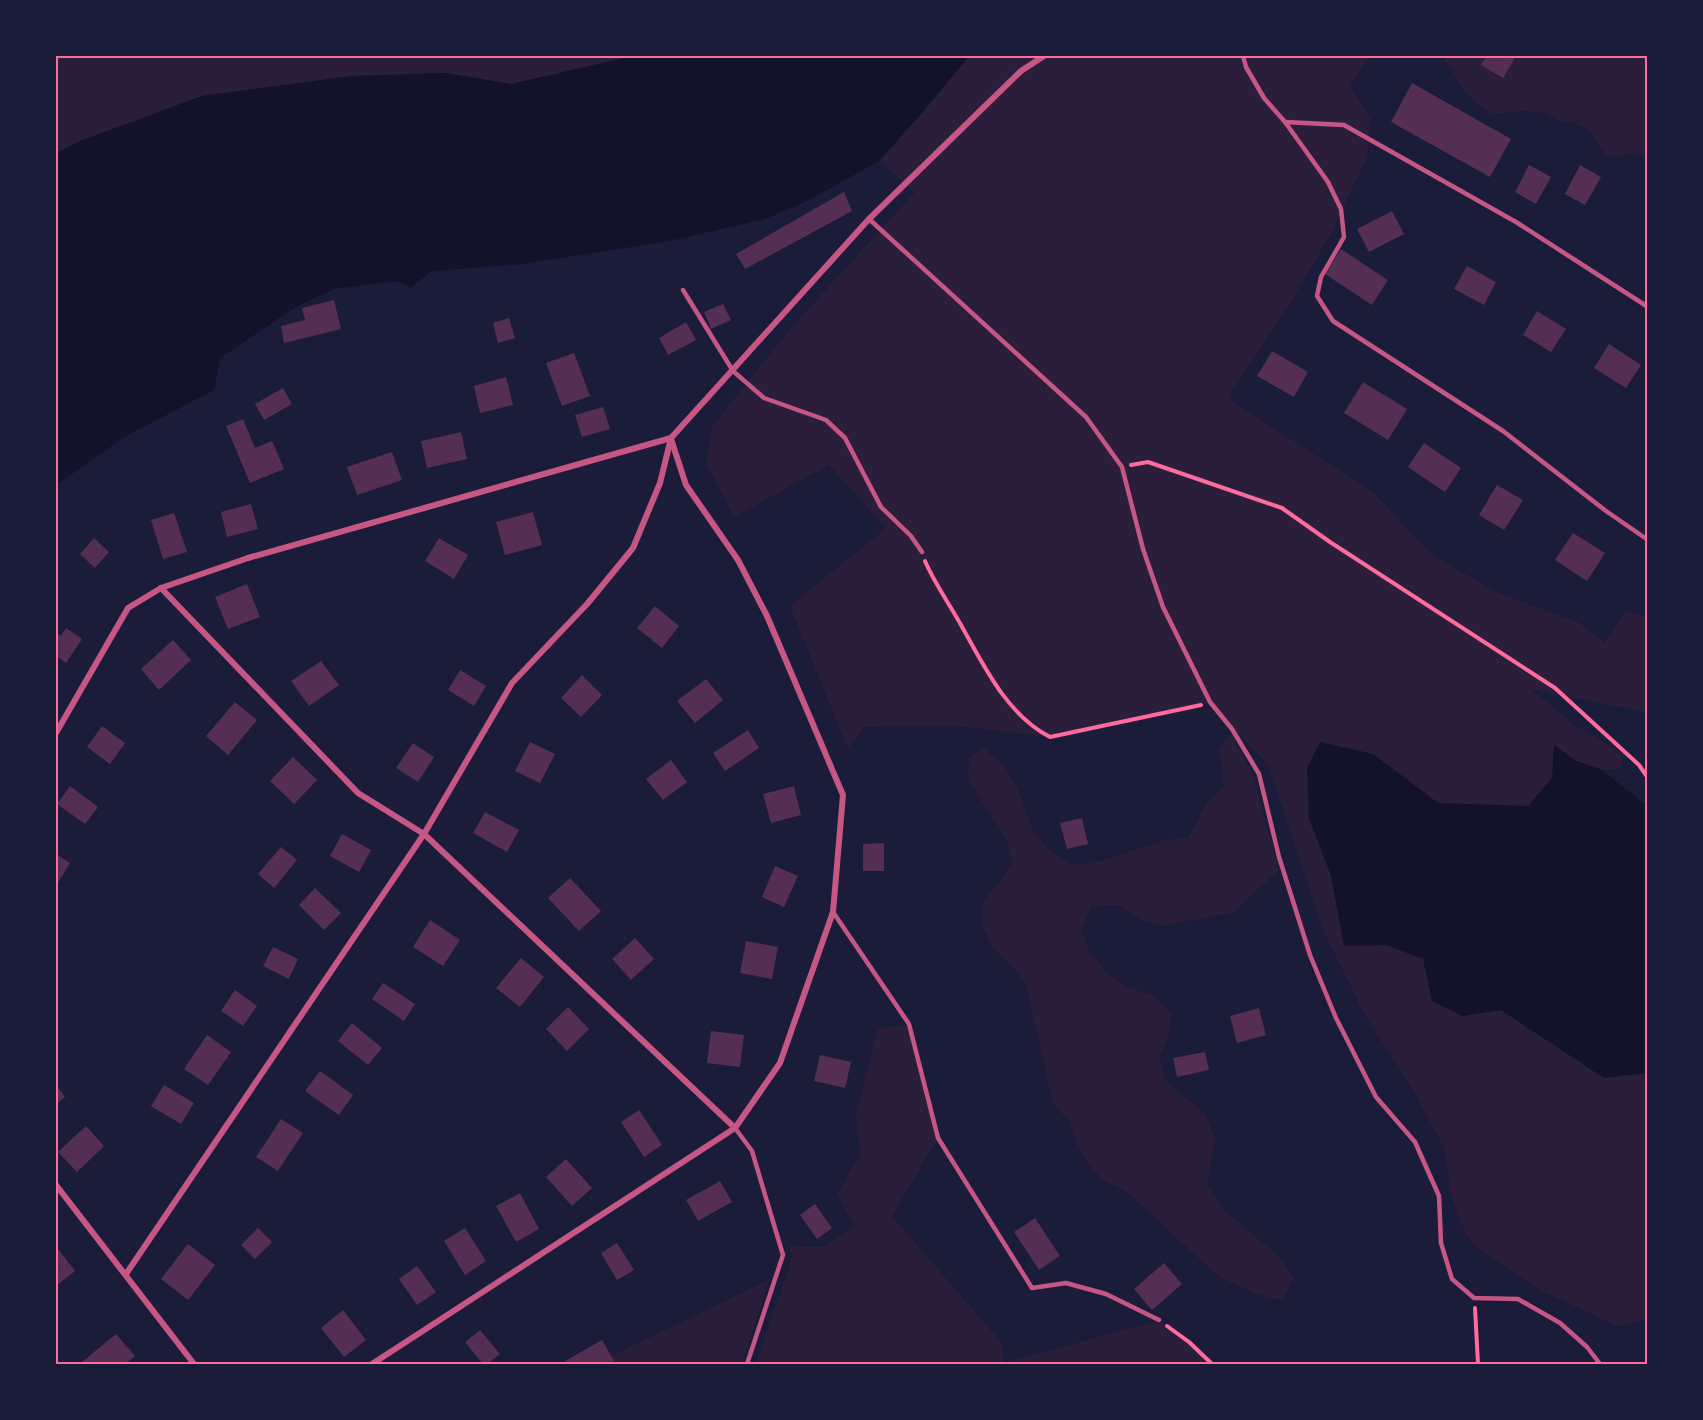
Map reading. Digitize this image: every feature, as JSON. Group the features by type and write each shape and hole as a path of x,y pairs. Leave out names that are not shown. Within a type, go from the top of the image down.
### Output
{"street":[{"path":"126,1274 424,834 512,683 588,603 633,548 660,483 670,438 869,219 1021,71 1044,56"},
{"path":"56,733 128,608 161,588 248,558 670,438"},
{"path":"372,1365 735,1128 780,1063 833,912 843,795 767,616 738,560 686,485 670,438"},
{"path":"161,588 358,793 424,834 735,1128"},
{"path":"56,1185 194,1365"}],"lane":[{"path":"1243,56 1246,67 1263,98 1285,122 1328,182 1341,209 1344,237 1321,277 1317,296 1333,321 1503,431 1647,540"},
{"path":"1285,122 1344,125 1516,222 1647,307"},
{"path":"869,219 1086,417 1122,467 1143,549 1163,607 1210,702 1232,729 1259,774 1279,856 1310,955 1332,1007 1376,1097 1414,1142 1439,1196 1440,1243 1452,1279 1474,1298 1518,1299 1560,1323 1587,1347 1599,1365"},
{"path":"683,290 733,371 764,398 826,420 845,438 881,507 911,536 922,552"},
{"path":"833,912 909,1024 938,1138 1032,1288 1066,1283 1106,1294 1160,1320"},
{"path":"735,1128 752,1151 783,1255 747,1365"}],"path":[{"path":"1122,467 1148,462 1282,508 1555,688 1639,765 1647,778"},
{"path":"922,552 928,568 996,685 1013,708 1035,729 1050,737 1210,702"},
{"path":"1474,1298 1478,1365"},
{"path":"1160,1320 1189,1342 1212,1365"}],"shaded area":[{"path":"56,56 633,56 511,84 446,73 352,76 202,96 80,141 56,153"},
{"path":"633,56 969,56 879,161 809,200 765,219 669,241 522,264 432,271 411,287 396,281 334,289 297,306 220,358 214,390 126,436 56,485 56,153 80,141 202,96 352,76 446,73 511,84"},
{"path":"969,56 1370,56 1350,85 1370,118 1367,157 1333,230 1288,307 1228,398 1375,494 1432,555 1499,593 1578,622 1604,643 1625,611 1647,617 1647,712 1532,690 1572,723 1625,755 1620,769 1602,770 1574,760 1552,778 1528,806 1438,803 1373,754 1309,819 1331,875 1344,946 1387,945 1423,959 1463,1016 1501,1010 1604,1078 1647,1073 1647,1320 1617,1326 1540,1290 1485,1254 1466,1236 1450,1190 1444,1148 1411,1086 1364,1014 1324,932 1268,765 1210,703 1050,737 957,726 863,727 848,749 790,606 886,528 829,465 734,517 706,463 712,426 790,329 915,192 879,161"},
{"path":"1443,56 1647,56 1647,159 1635,152 1620,157 1605,155 1588,129 1544,113 1527,111 1494,114 1481,107 1466,93"},
{"path":"1231,733 1252,773 1279,870 1233,913 1159,926 1139,919 1120,905 1092,906 1081,929 1090,952 1106,972 1128,987 1151,995 1172,1012 1169,1035 1160,1056 1165,1080 1205,1114 1215,1138 1207,1185 1222,1208 1282,1259 1294,1279 1281,1300 1259,1295 1219,1277 1126,1191 1104,1181 1088,1164 1077,1144 1069,1121 1053,1104 1026,984 1012,966 993,949 983,928 982,904 1013,863 1007,840 968,780 969,757 984,748 1005,767 1017,787 1034,832 1049,850 1069,864 1094,863 1165,840 1189,837 1206,804 1224,787 1219,749"},
{"path":"1320,742 1373,754 1438,803 1528,806 1552,778 1554,744 1574,760 1602,770 1647,806 1647,1073 1604,1078 1501,1010 1463,1016 1432,1001 1423,959 1387,945 1344,946 1331,875 1309,819 1307,768"},
{"path":"909,1024 938,1138 892,1216 1002,1343 1004,1363 1159,1320 1189,1342 1212,1364 755,1364 790,1266 792,1254 788,1246 824,1247 854,1226 837,1194 860,1155 856,1114 878,1029"},
{"path":"770,1279 742,1364 595,1364"}],"building":[{"path":"1487,56 1516,56 1503,78 1481,65"},
{"path":"1412,83 1511,139 1490,177 1391,122"},
{"path":"1529,165 1551,177 1536,204 1515,192"},
{"path":"1580,165 1601,177 1585,205 1565,194"},
{"path":"844,192 852,211 745,269 736,254"},
{"path":"1392,211 1404,234 1369,252 1357,229"},
{"path":"1341,249 1388,280 1372,305 1325,274"},
{"path":"1467,266 1496,282 1484,305 1454,289"},
{"path":"334,300 341,329 284,343 281,326 305,320 302,308"},
{"path":"723,304 731,320 711,329 704,312"},
{"path":"1537,311 1566,329 1551,352 1523,335"},
{"path":"509,318 515,338 498,343 493,323"},
{"path":"686,322 696,340 668,355 659,338"},
{"path":"1609,344 1641,365 1626,388 1594,368"},
{"path":"1272,351 1308,372 1294,397 1257,376"},
{"path":"574,353 590,396 562,406 546,363"},
{"path":"506,377 513,405 480,413 474,386"},
{"path":"1363,382 1407,409 1388,440 1344,413"},
{"path":"283,388 292,404 264,420 255,404"},
{"path":"603,407 610,429 582,437 575,415"},
{"path":"243,419 255,448 272,441 284,469 250,483 226,426"},
{"path":"461,432 467,459 427,468 421,441"},
{"path":"1424,443 1461,468 1445,492 1408,467"},
{"path":"392,452 402,480 357,495 347,467"},
{"path":"1497,485 1523,500 1504,530 1479,515"},
{"path":"251,504 258,529 227,537 221,512"},
{"path":"533,512 542,545 505,555 496,522"},
{"path":"174,513 187,552 163,559 151,520"},
{"path":"1573,533 1605,553 1587,581 1555,560"},
{"path":"94,538 109,552 95,568 80,554"},
{"path":"439,538 468,555 454,579 425,561"},
{"path":"247,584 260,617 228,629 215,597"},
{"path":"655,606 679,626 662,648 637,628"},
{"path":"66,628 82,639 66,663 56,656 56,632 61,636"},
{"path":"173,640 191,660 159,690 141,669"},
{"path":"321,661 339,685 309,706 291,681"},
{"path":"460,670 486,686 474,706 448,690"},
{"path":"582,675 602,695 581,717 561,698"},
{"path":"706,679 723,700 695,723 677,701"},
{"path":"235,702 257,720 228,755 206,736"},
{"path":"102,726 125,743 110,764 87,747"},
{"path":"748,730 759,748 725,771 713,753"},
{"path":"530,742 555,754 540,783 515,771"},
{"path":"413,743 434,757 418,782 396,768"},
{"path":"293,757 317,780 294,804 270,781"},
{"path":"671,760 687,782 663,800 646,779"},
{"path":"70,786 98,807 85,824 57,804"},
{"path":"794,786 801,815 771,823 763,794"},
{"path":"485,812 519,830 507,852 473,833"},
{"path":"1082,818 1088,844 1067,849 1060,823"},
{"path":"342,834 371,850 359,872 330,856"},
{"path":"884,843 884,871 863,871 863,844"},
{"path":"281,847 297,860 274,888 258,874"},
{"path":"56,854 70,863 57,884 56,883"},
{"path":"775,866 798,876 784,907 762,897"},
{"path":"570,878 601,911 579,931 548,898"},
{"path":"315,888 341,913 324,930 299,905"},
{"path":"430,920 460,940 443,966 413,947"},
{"path":"635,938 654,959 631,980 612,959"},
{"path":"746,941 778,947 772,979 740,973"},
{"path":"273,947 298,959 289,979 263,966"},
{"path":"521,958 544,977 520,1007 496,988"},
{"path":"383,983 415,1004 404,1021 372,999"},
{"path":"235,990 257,1006 243,1026 221,1011"},
{"path":"568,1007 589,1029 567,1051 546,1029"},
{"path":"1259,1008 1266,1035 1237,1043 1230,1016"},
{"path":"352,1023 382,1048 368,1065 338,1041"},
{"path":"711,1031 744,1035 740,1067 707,1063"},
{"path":"207,1035 231,1052 208,1085 184,1069"},
{"path":"1205,1052 1209,1070 1177,1077 1173,1058"},
{"path":"820,1055 851,1062 845,1088 814,1081"},
{"path":"320,1071 353,1095 339,1115 305,1091"},
{"path":"56,1085 65,1097 56,1104"},
{"path":"164,1085 194,1103 181,1124 151,1106"},
{"path":"639,1110 662,1145 644,1157 621,1122"},
{"path":"281,1119 303,1133 278,1171 256,1157"},
{"path":"86,1126 104,1146 77,1172 58,1152"},
{"path":"566,1159 592,1188 572,1206 546,1177"},
{"path":"720,1181 732,1202 698,1221 686,1200"},
{"path":"520,1193 539,1229 516,1242 496,1206"},
{"path":"815,1204 832,1228 817,1239 800,1215"},
{"path":"1035,1218 1060,1256 1039,1270 1014,1232"},
{"path":"258,1228 272,1242 255,1259 241,1245"},
{"path":"465,1228 486,1261 465,1275 444,1241"},
{"path":"617,1243 634,1270 617,1280 601,1253"},
{"path":"188,1244 215,1265 188,1300 161,1279"},
{"path":"56,1246 75,1271 56,1286"},
{"path":"1164,1263 1182,1284 1152,1310 1134,1289"},
{"path":"417,1266 436,1292 417,1305 399,1279"},
{"path":"343,1310 366,1340 344,1357 321,1328"},
{"path":"480,1330 500,1354 487,1364 483,1364 465,1342"},
{"path":"116,1334 135,1356 125,1364 83,1364 82,1362"},
{"path":"602,1340 614,1361 607,1364 567,1364 565,1361"}]}
